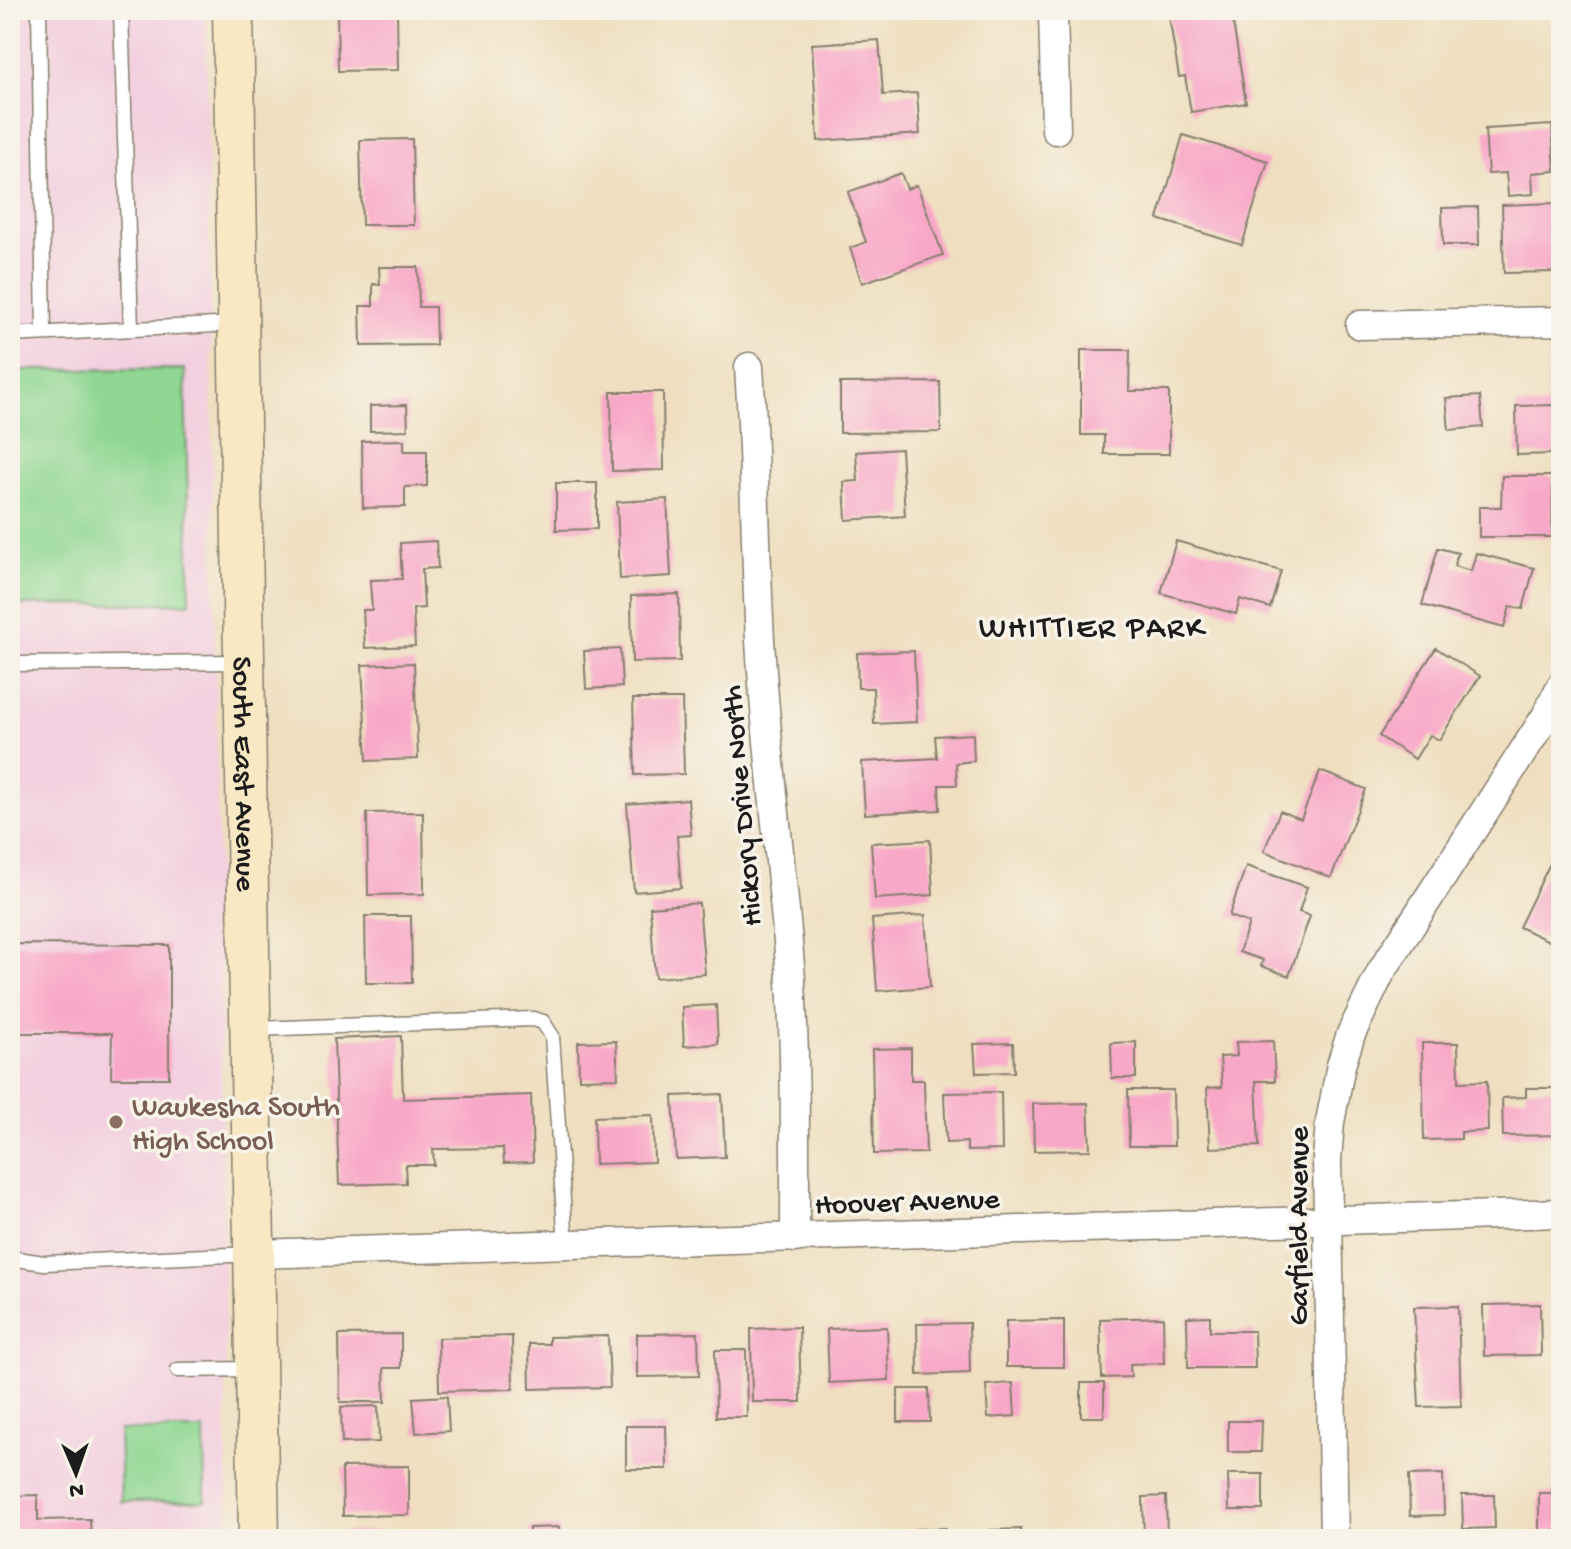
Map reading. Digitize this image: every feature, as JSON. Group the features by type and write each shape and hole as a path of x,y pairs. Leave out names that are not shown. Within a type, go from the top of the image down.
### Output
{"main road":[{"name":"South East Avenue","path":"233,10 259,1539"}],"street":[{"path":"1053,10 1056,130"},
{"path":"1360,325 1561,321"},
{"name":"Hickory Drive North","path":"749,367 760,639 789,964 795,1084 795,1238"},
{"name":"Garfield Avenue","path":"1334,1539 1327,1160 1330,1122 1351,1034 1381,972 1546,716 1561,686"},
{"name":"Hoover Avenue","path":"256,1254 1561,1213"}],"lane":[{"path":"39,10 44,333"},
{"path":"121,10 131,329"},
{"path":"10,335 239,324"},
{"path":"10,664 246,662"},
{"path":"250,1029 533,1019 543,1022 552,1036 566,1245"},
{"path":"10,1258 44,1263 256,1254"},
{"path":"178,1370 257,1369"}],"shaded area":[{"name":"Waukesha South High School","path":"10,10 206,10 228,1539 10,1539"}],"green space":[{"path":"185,369 190,603 10,605 10,370"},
{"path":"119,1430 204,1430 205,1501 121,1502"}],"building":[{"path":"397,10 398,70 338,71 337,12"},
{"path":"1168,10 1216,10 1216,13 1231,10 1246,103 1191,112 1185,76 1179,77"},
{"path":"879,40 883,95 917,93 920,134 818,141 812,44"},
{"path":"1552,125 1555,171 1532,173 1533,194 1508,196 1506,173 1488,174 1485,129"},
{"path":"1183,135 1268,161 1242,245 1158,219"},
{"path":"412,139 414,225 362,225 360,140"},
{"path":"901,173 907,189 917,185 943,255 862,283 850,248 866,242 848,192"},
{"path":"1555,203 1557,272 1504,273 1502,205"},
{"path":"1478,207 1479,245 1443,245 1442,208"},
{"path":"379,267 418,267 419,307 435,307 436,345 361,346 360,306 373,306 373,284 380,285"},
{"path":"1081,350 1130,350 1129,391 1169,391 1169,454 1104,454 1104,435 1081,435"},
{"path":"940,382 941,432 840,433 840,383"},
{"path":"611,392 663,392 664,470 612,471"},
{"path":"1480,396 1483,427 1449,430 1446,398"},
{"path":"407,405 408,430 370,431 370,406"},
{"path":"1555,405 1556,454 1517,455 1516,406"},
{"path":"404,440 404,451 427,451 427,486 405,487 405,507 363,508 362,441"},
{"path":"901,449 905,516 846,520 844,482 858,481 856,452"},
{"path":"1502,476 1553,476 1552,537 1479,537 1479,507 1501,507"},
{"path":"556,483 597,483 597,529 556,530"},
{"path":"667,499 671,576 620,579 617,502"},
{"path":"436,541 438,568 422,569 424,608 413,609 415,646 365,648 363,610 372,610 370,580 402,579 400,543"},
{"path":"1176,541 1281,571 1270,608 1240,599 1236,614 1161,593"},
{"path":"1438,548 1458,553 1454,566 1471,571 1476,553 1534,568 1523,609 1510,606 1504,628 1422,605"},
{"path":"679,594 680,661 632,662 631,596"},
{"path":"1436,648 1480,676 1439,740 1430,735 1415,759 1379,736"},
{"path":"620,649 622,687 586,689 584,651"},
{"path":"914,651 917,722 874,724 873,688 858,688 857,653"},
{"path":"414,663 418,759 367,761 362,665"},
{"path":"633,699 682,699 684,774 635,775"},
{"path":"973,734 974,761 956,763 957,785 939,785 940,810 865,814 862,762 937,758 935,736"},
{"path":"1320,771 1366,789 1331,878 1264,851 1280,811 1301,819"},
{"path":"688,799 691,835 677,836 681,888 634,892 627,804"},
{"path":"423,812 424,894 368,895 367,813"},
{"path":"930,840 933,895 875,899 871,843"},
{"path":"1557,849 1561,851 1561,926 1553,943 1519,927"},
{"path":"1246,866 1307,887 1299,912 1310,916 1289,976 1261,966 1263,960 1239,952 1249,923 1229,916"},
{"path":"699,903 705,974 655,978 650,907"},
{"path":"925,915 930,987 877,991 872,919"},
{"path":"365,916 411,916 412,983 366,983"},
{"path":"10,944 169,945 169,1078 111,1078 112,1033 10,1033"},
{"path":"716,1005 718,1044 684,1046 682,1007"},
{"path":"401,1036 403,1099 531,1095 533,1162 504,1163 503,1148 433,1149 434,1165 405,1165 406,1183 339,1185 334,1039"},
{"path":"616,1041 618,1078 579,1079 578,1042"},
{"path":"1273,1041 1275,1081 1256,1081 1259,1146 1210,1148 1207,1088 1222,1087 1220,1057 1237,1056 1236,1042"},
{"path":"1136,1042 1136,1078 1112,1078 1111,1043"},
{"path":"1013,1043 1014,1072 976,1073 974,1044"},
{"path":"1422,1043 1458,1043 1459,1082 1487,1081 1488,1131 1461,1132 1461,1139 1424,1140"},
{"path":"911,1048 911,1080 924,1080 926,1153 874,1154 872,1049"},
{"path":"1526,1088 1561,1088 1561,1135 1503,1136 1502,1098 1526,1097"},
{"path":"1128,1090 1173,1090 1174,1146 1129,1146"},
{"path":"1001,1092 1002,1150 967,1151 967,1142 946,1143 944,1093"},
{"path":"722,1094 725,1157 676,1159 673,1096"},
{"path":"1088,1103 1090,1150 1034,1151 1033,1104"},
{"path":"653,1115 654,1162 595,1164 594,1117"},
{"path":"1540,1304 1541,1355 1484,1356 1483,1305"},
{"path":"1458,1306 1461,1406 1419,1407 1414,1307"},
{"path":"1210,1316 1210,1331 1254,1331 1255,1368 1188,1368 1187,1317"},
{"path":"1163,1317 1164,1363 1130,1364 1131,1377 1102,1378 1100,1319"},
{"path":"1064,1320 1064,1367 1006,1367 1006,1321"},
{"path":"969,1323 970,1373 918,1375 917,1324"},
{"path":"799,1327 801,1402 752,1402 751,1329"},
{"path":"887,1327 889,1380 829,1383 827,1329"},
{"path":"698,1333 699,1376 637,1377 637,1334"},
{"path":"401,1334 401,1368 384,1368 385,1402 340,1402 339,1335"},
{"path":"512,1336 513,1389 439,1391 438,1338"},
{"path":"608,1336 610,1387 530,1389 529,1344 549,1344 549,1337"},
{"path":"715,1350 746,1350 747,1417 716,1417"},
{"path":"1013,1383 1015,1416 988,1418 986,1385"},
{"path":"1081,1383 1104,1383 1104,1417 1081,1417"},
{"path":"898,1389 929,1389 930,1422 898,1422"},
{"path":"447,1396 449,1431 416,1433 413,1398"},
{"path":"378,1406 379,1442 342,1443 341,1407"},
{"path":"1228,1421 1262,1421 1261,1452 1228,1452"},
{"path":"626,1426 666,1426 667,1469 626,1469"},
{"path":"409,1466 409,1515 343,1516 342,1467"},
{"path":"1228,1474 1263,1474 1263,1510 1229,1510"},
{"path":"1443,1474 1444,1515 1410,1516 1409,1475"},
{"path":"1539,1493 1561,1493 1561,1531 1539,1531"},
{"path":"38,1495 38,1520 90,1519 91,1539 10,1539 10,1496"},
{"path":"1462,1495 1494,1495 1495,1528 1463,1529"},
{"path":"1166,1496 1167,1539 1144,1539 1143,1497"},
{"path":"559,1527 560,1539 529,1539 529,1528"},
{"path":"946,1528 947,1539 916,1539 916,1529"},
{"path":"1021,1529 1021,1539 991,1539 991,1530"},
{"path":"377,1531 377,1539 343,1539 343,1532"},
{"path":"793,1534 793,1539 754,1539 754,1537"}],"place":[{"name":"Waukesha South High School","path":"116,1122"}],"district":[{"name":"WHITTIER PARK","path":"1092,625"}]}
